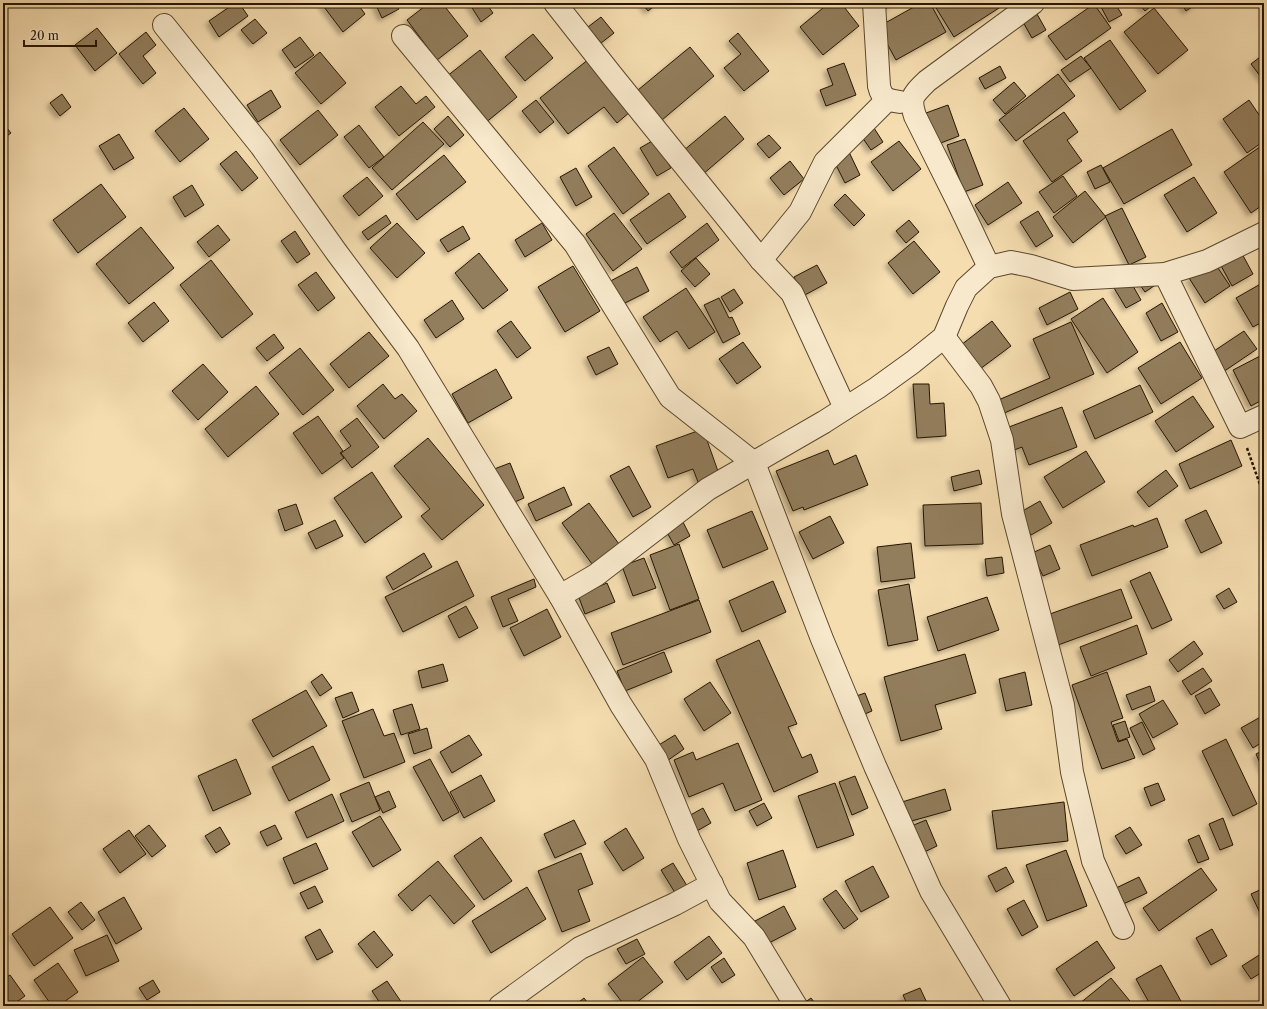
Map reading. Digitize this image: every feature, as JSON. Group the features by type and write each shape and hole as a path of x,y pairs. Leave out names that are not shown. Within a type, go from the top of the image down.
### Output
{"street":[{"path":"555,3 761,260 792,293 845,408"},
{"path":"874,3 879,86 881,94 887,100 911,104"},
{"path":"989,267 915,116 911,104 915,93 927,82 1034,3"},
{"path":"164,25 261,146 337,253 408,348 560,596 622,705 656,759 689,839 720,901 754,937 796,1006"},
{"path":"403,36 575,244 670,397 754,463 822,639 875,766 931,891 1000,1006"},
{"path":"761,260 800,212 825,162 887,100"},
{"path":"560,596 596,575 708,489 845,408 913,362 944,337 966,288 989,267 1011,262 1031,266 1073,279 1165,274 1207,261 1264,233"},
{"path":"1165,274 1240,427 1264,416"},
{"path":"944,337 984,391 989,401 1002,440 1013,514 1063,705 1072,772 1093,861 1123,928"},
{"path":"500,1006 580,948 675,904 712,884"}],"path":[{"path":"1240,427 1264,496"}],"building":[{"path":"235,3 239,3 248,16 219,37 209,21"},
{"path":"321,3 357,3 365,14 343,32"},
{"path":"375,3 396,3 399,9 382,18"},
{"path":"429,3 442,3 468,36 437,60 407,20"},
{"path":"469,3 486,3 493,13 481,22"},
{"path":"642,3 658,3 648,11"},
{"path":"829,3 841,3 859,26 823,55 800,27"},
{"path":"869,3 893,3 878,15"},
{"path":"921,3 930,3 946,32 896,60 878,27"},
{"path":"933,3 1000,3 1002,6 954,37"},
{"path":"1099,3 1115,3 1122,15 1109,22"},
{"path":"1138,3 1155,3 1145,11"},
{"path":"1181,3 1198,3 1186,11"},
{"path":"1094,4 1111,28 1066,60 1048,36"},
{"path":"1154,8 1188,50 1158,74 1124,32"},
{"path":"1037,14 1046,30 1032,38 1023,22"},
{"path":"601,17 614,33 601,43 588,27"},
{"path":"255,19 267,33 253,44 241,30"},
{"path":"97,28 117,53 95,71 75,45"},
{"path":"146,32 156,45 143,56 156,73 143,84 119,54"},
{"path":"738,33 769,71 744,91 724,68 741,54 729,41"},
{"path":"533,34 553,58 525,81 505,57"},
{"path":"300,37 314,55 295,68 282,50"},
{"path":"1110,40 1146,91 1120,110 1084,58"},
{"path":"690,47 714,76 662,120 638,90"},
{"path":"480,50 517,97 484,124 446,77"},
{"path":"320,52 346,83 321,104 295,73"},
{"path":"1264,54 1264,81 1251,64"},
{"path":"1081,56 1091,68 1070,82 1061,70"},
{"path":"589,59 630,112 617,123 604,107 568,134 540,98"},
{"path":"844,63 856,95 826,106 820,90 833,85 827,69"},
{"path":"1000,66 1006,78 985,89 979,78"},
{"path":"1058,74 1075,96 1016,141 999,120"},
{"path":"1014,82 1026,96 1005,114 993,100"},
{"path":"401,86 416,104 426,96 435,107 399,136 375,107"},
{"path":"271,90 281,107 258,122 247,105"},
{"path":"62,94 71,107 60,116 50,103"},
{"path":"536,100 554,122 540,133 522,111"},
{"path":"1249,100 1264,122 1264,141 1247,153 1223,119"},
{"path":"948,105 959,136 938,144 926,113"},
{"path":"184,108 209,139 180,162 155,131"},
{"path":"318,110 338,135 300,165 280,140"},
{"path":"1064,112 1078,132 1067,140 1082,161 1052,182 1023,141"},
{"path":"448,116 464,135 450,147 434,129"},
{"path":"725,116 744,139 702,175 683,151"},
{"path":"423,122 444,144 392,190 372,168"},
{"path":"3,123 11,133 3,139"},
{"path":"359,125 384,157 369,168 344,137"},
{"path":"874,128 883,142 871,150 862,137"},
{"path":"1172,129 1192,165 1124,204 1103,168"},
{"path":"119,134 134,158 114,170 99,146"},
{"path":"769,135 781,148 769,158 757,144"},
{"path":"965,139 983,185 964,192 947,145"},
{"path":"654,140 671,168 657,176 640,148"},
{"path":"899,141 921,169 893,191 871,162"},
{"path":"1264,144 1264,204 1251,213 1224,172"},
{"path":"614,147 649,194 623,214 588,166"},
{"path":"236,151 258,178 242,191 220,164"},
{"path":"849,152 860,175 845,183 833,159"},
{"path":"444,155 466,182 417,220 396,194"},
{"path":"790,161 804,179 784,195 770,178"},
{"path":"1101,165 1110,182 1095,189 1087,172"},
{"path":"576,168 592,197 576,206 560,177"},
{"path":"1063,176 1077,196 1054,213 1039,192"},
{"path":"367,177 383,196 359,216 343,196"},
{"path":"1194,177 1217,213 1187,232 1164,195"},
{"path":"1008,182 1022,203 988,225 975,205"},
{"path":"101,184 126,217 78,253 53,220"},
{"path":"192,185 204,205 185,217 173,197"},
{"path":"1085,191 1106,217 1073,243 1053,217"},
{"path":"669,193 686,217 647,244 630,220"},
{"path":"845,194 865,215 854,226 834,205"},
{"path":"1122,208 1146,257 1129,265 1105,216"},
{"path":"1038,211 1053,236 1036,247 1020,222"},
{"path":"614,213 642,249 613,271 586,234"},
{"path":"386,215 391,223 368,240 362,232"},
{"path":"909,220 919,232 906,243 896,231"},
{"path":"397,223 425,253 397,278 370,248"},
{"path":"542,223 552,240 525,257 515,240"},
{"path":"707,223 719,240 682,268 670,252"},
{"path":"218,225 230,240 209,257 197,242"},
{"path":"463,226 470,239 448,252 440,240"},
{"path":"141,227 174,268 129,304 96,264"},
{"path":"295,231 310,254 297,263 281,241"},
{"path":"914,241 940,272 913,294 888,263"},
{"path":"1240,250 1253,274 1232,286 1219,262"},
{"path":"479,253 508,290 483,309 455,273"},
{"path":"696,258 710,274 695,287 681,271"},
{"path":"211,260 253,314 222,338 180,285"},
{"path":"1214,262 1230,286 1205,303 1189,278"},
{"path":"817,265 827,283 803,296 794,277"},
{"path":"573,266 600,311 565,332 538,287"},
{"path":"637,267 649,291 615,308 603,285"},
{"path":"316,272 335,298 318,311 298,285"},
{"path":"1135,278 1157,284 1145,292"},
{"path":"1129,279 1141,300 1126,308 1114,288"},
{"path":"1264,282 1264,321 1253,327 1236,298"},
{"path":"686,288 715,332 689,349 677,331 660,342 643,317"},
{"path":"734,289 743,303 730,312 721,297"},
{"path":"1070,292 1078,309 1047,325 1039,308"},
{"path":"719,298 729,318 732,317 740,334 723,343 704,305"},
{"path":"1103,298 1138,352 1107,373 1071,319"},
{"path":"452,300 464,319 436,338 424,320"},
{"path":"154,302 169,321 143,342 128,323"},
{"path":"1162,303 1178,332 1161,341 1146,313"},
{"path":"511,321 531,348 517,358 497,331"},
{"path":"992,321 1011,346 980,369 961,345"},
{"path":"1071,322 1094,374 1002,414 996,401 1050,378 1033,339"},
{"path":"1244,331 1257,349 1223,372 1211,353"},
{"path":"369,332 389,356 349,388 330,364"},
{"path":"274,334 284,348 267,361 256,348"},
{"path":"743,342 761,367 737,384 719,359"},
{"path":"1180,342 1202,378 1161,404 1138,368"},
{"path":"609,347 618,364 596,375 587,357"},
{"path":"300,348 334,390 303,415 269,373"},
{"path":"1264,354 1264,399 1251,406 1233,370"},
{"path":"203,364 228,392 198,420 172,391"},
{"path":"496,369 512,398 468,423 452,394"},
{"path":"383,384 395,399 402,394 417,411 384,439 357,406"},
{"path":"913,384 929,384 930,404 944,403 946,436 917,438"},
{"path":"1140,385 1153,412 1095,439 1083,411"},
{"path":"256,386 279,414 228,457 205,429"},
{"path":"1193,396 1214,427 1176,452 1155,421"},
{"path":"1062,407 1077,447 1029,465 1022,447 1009,452 1001,430"},
{"path":"318,416 343,451 340,453 344,458 322,474 293,433"},
{"path":"357,418 379,447 352,468 341,453 351,446 340,431"},
{"path":"703,429 719,474 698,482 693,469 668,478 656,446"},
{"path":"428,438 484,505 442,540 421,516 430,509 394,466"},
{"path":"1231,440 1242,466 1190,489 1179,464"},
{"path":"828,450 834,465 856,455 868,485 804,510 803,507 793,511 776,471"},
{"path":"1086,451 1105,482 1063,508 1044,477"},
{"path":"510,463 524,498 503,507 489,471"},
{"path":"629,466 651,507 633,517 610,476"},
{"path":"979,470 982,484 954,491 951,477"},
{"path":"1166,470 1178,486 1149,507 1137,492"},
{"path":"372,472 402,517 365,543 334,498"},
{"path":"564,487 572,505 536,521 528,504"},
{"path":"1040,501 1052,523 1031,535 1019,513"},
{"path":"589,503 619,544 592,564 562,523"},
{"path":"981,503 983,544 925,546 923,505"},
{"path":"296,504 303,524 285,531 278,510"},
{"path":"1206,510 1222,543 1201,553 1185,520"},
{"path":"752,511 768,549 723,568 707,530"},
{"path":"830,516 844,543 813,559 799,532"},
{"path":"681,518 690,536 674,545 664,527"},
{"path":"1157,518 1168,547 1092,576 1080,545 1133,525 1134,527"},
{"path":"335,520 343,536 316,549 308,533"},
{"path":"911,543 915,578 881,582 877,547"},
{"path":"679,544 699,599 670,610 650,555"},
{"path":"1050,545 1060,569 1043,576 1032,553"},
{"path":"424,553 432,567 393,590 386,577"},
{"path":"1002,557 1004,573 987,576 985,559"},
{"path":"644,558 656,588 633,596 622,566"},
{"path":"457,561 474,596 403,632 385,597"},
{"path":"1150,572 1172,620 1152,629 1130,581"},
{"path":"534,579 536,587 508,599 518,621 503,627 491,597"},
{"path":"773,581 786,612 742,632 729,601"},
{"path":"607,583 615,602 585,614 578,595"},
{"path":"909,584 918,640 888,646 878,590"},
{"path":"1229,588 1237,602 1224,609 1216,596"},
{"path":"1121,589 1132,618 1058,645 1047,615"},
{"path":"987,597 999,630 938,651 927,617"},
{"path":"699,600 711,632 623,665 611,633"},
{"path":"466,606 478,628 459,638 448,616"},
{"path":"547,609 561,637 524,656 510,628"},
{"path":"1137,625 1147,654 1091,676 1080,647"},
{"path":"759,640 797,724 788,727 802,758 811,754 818,772 774,792 716,660"},
{"path":"1194,641 1203,654 1178,672 1169,660"},
{"path":"664,652 672,672 625,691 617,671"},
{"path":"965,654 976,693 935,705 942,729 901,741 884,677"},
{"path":"443,664 448,681 422,688 418,671"},
{"path":"1203,668 1212,681 1191,695 1182,681"},
{"path":"1025,672 1032,705 1006,711 999,679"},
{"path":"1107,672 1123,718 1111,722 1118,742 1127,739 1135,758 1102,769 1072,685"},
{"path":"322,674 332,688 320,696 311,682"},
{"path":"710,682 731,713 704,731 684,699"},
{"path":"1150,686 1155,701 1132,710 1126,695"},
{"path":"1210,688 1220,705 1205,714 1195,696"},
{"path":"306,690 327,726 273,757 252,720"},
{"path":"352,692 359,711 343,718 335,698"},
{"path":"865,693 872,711 850,720 842,701"},
{"path":"1163,700 1178,724 1153,738 1139,714"},
{"path":"412,704 420,729 401,735 393,710"},
{"path":"373,709 384,736 394,733 405,762 364,778 342,721"},
{"path":"1264,715 1264,741 1253,748 1241,728"},
{"path":"1125,721 1130,737 1119,741 1113,725"},
{"path":"1142,722 1155,749 1143,755 1130,728"},
{"path":"427,728 432,748 414,754 408,734"},
{"path":"469,735 482,755 452,773 440,752"},
{"path":"675,735 684,749 664,763 654,748"},
{"path":"1226,739 1257,804 1233,816 1202,751"},
{"path":"738,743 762,800 735,811 723,783 689,797 674,760 693,752 696,760"},
{"path":"313,746 330,780 289,801 272,767"},
{"path":"1264,750 1264,772 1256,754"},
{"path":"236,759 251,794 213,811 198,776"},
{"path":"430,759 459,812 443,821 413,767"},
{"path":"481,775 495,801 464,818 450,792"},
{"path":"855,776 868,808 852,815 839,782"},
{"path":"369,782 380,810 352,822 340,794"},
{"path":"835,783 854,835 817,848 798,796"},
{"path":"1158,783 1165,800 1151,806 1144,788"},
{"path":"945,789 951,810 908,822 902,802"},
{"path":"389,791 396,807 383,813 375,797"},
{"path":"332,794 344,821 307,838 295,812"},
{"path":"1064,802 1068,841 997,849 992,811"},
{"path":"764,803 772,818 757,826 749,811"},
{"path":"703,808 711,823 695,832 687,817"},
{"path":"380,816 401,850 373,867 352,832"},
{"path":"1223,818 1233,845 1220,850 1209,824"},
{"path":"574,820 586,844 555,858 544,834"},
{"path":"926,820 937,846 920,854 909,827"},
{"path":"149,825 166,846 152,857 135,836"},
{"path":"275,825 282,839 267,846 260,832"},
{"path":"220,827 230,844 216,853 205,836"},
{"path":"1130,827 1142,845 1126,854 1115,836"},
{"path":"626,828 644,858 623,871 604,842"},
{"path":"129,830 146,854 120,873 103,849"},
{"path":"1199,835 1209,859 1198,863 1188,840"},
{"path":"481,837 512,881 484,900 454,856"},
{"path":"316,843 328,869 294,884 283,858"},
{"path":"783,850 796,887 759,900 747,863"},
{"path":"1066,850 1087,906 1047,921 1026,865"},
{"path":"581,853 593,884 578,890 590,921 562,932 538,871"},
{"path":"438,861 475,906 454,924 430,895 412,911 398,895"},
{"path":"673,863 689,889 677,896 661,870"},
{"path":"873,866 889,897 861,912 845,881"},
{"path":"1006,867 1014,882 996,892 988,876"},
{"path":"1201,868 1217,890 1159,931 1143,908"},
{"path":"1139,877 1147,893 1121,905 1114,889"},
{"path":"315,886 323,902 308,909 300,893"},
{"path":"527,887 546,919 491,953 472,921"},
{"path":"1264,888 1264,911 1260,913 1251,894"},
{"path":"836,890 858,919 844,929 823,899"},
{"path":"124,897 142,929 116,944 98,912"},
{"path":"1024,900 1038,927 1022,936 1007,909"},
{"path":"81,902 95,920 82,930 68,912"},
{"path":"784,906 796,929 767,944 755,921"},
{"path":"50,907 73,938 34,966 12,934"},
{"path":"320,929 333,952 317,960 305,937"},
{"path":"1212,929 1227,956 1211,965 1196,938"},
{"path":"374,931 393,955 377,968 358,944"},
{"path":"107,935 119,961 86,976 74,950"},
{"path":"709,936 722,953 687,980 674,962"},
{"path":"637,939 645,954 626,964 617,949"},
{"path":"1097,941 1115,968 1074,996 1056,969"},
{"path":"1264,952 1264,971 1251,979 1242,966"},
{"path":"643,957 663,982 632,1006 625,1006 608,984"},
{"path":"724,958 735,975 722,983 711,967"},
{"path":"58,963 78,992 58,1006 52,1006 34,980"},
{"path":"1161,965 1182,1003 1177,1006 1151,1006 1136,979"},
{"path":"10,975 25,996 11,1006 4,1006 3,979"},
{"path":"1111,978 1134,1006 1080,1006 1079,1004"},
{"path":"153,980 160,992 147,1000 139,988"},
{"path":"387,981 404,1006 382,1006 372,991"},
{"path":"920,988 928,1005 908,1006 903,995"},
{"path":"584,998 590,1006 574,1006"},
{"path":"811,998 817,1006 800,1006"},
{"path":"32,1001 36,1006 25,1006"}]}
